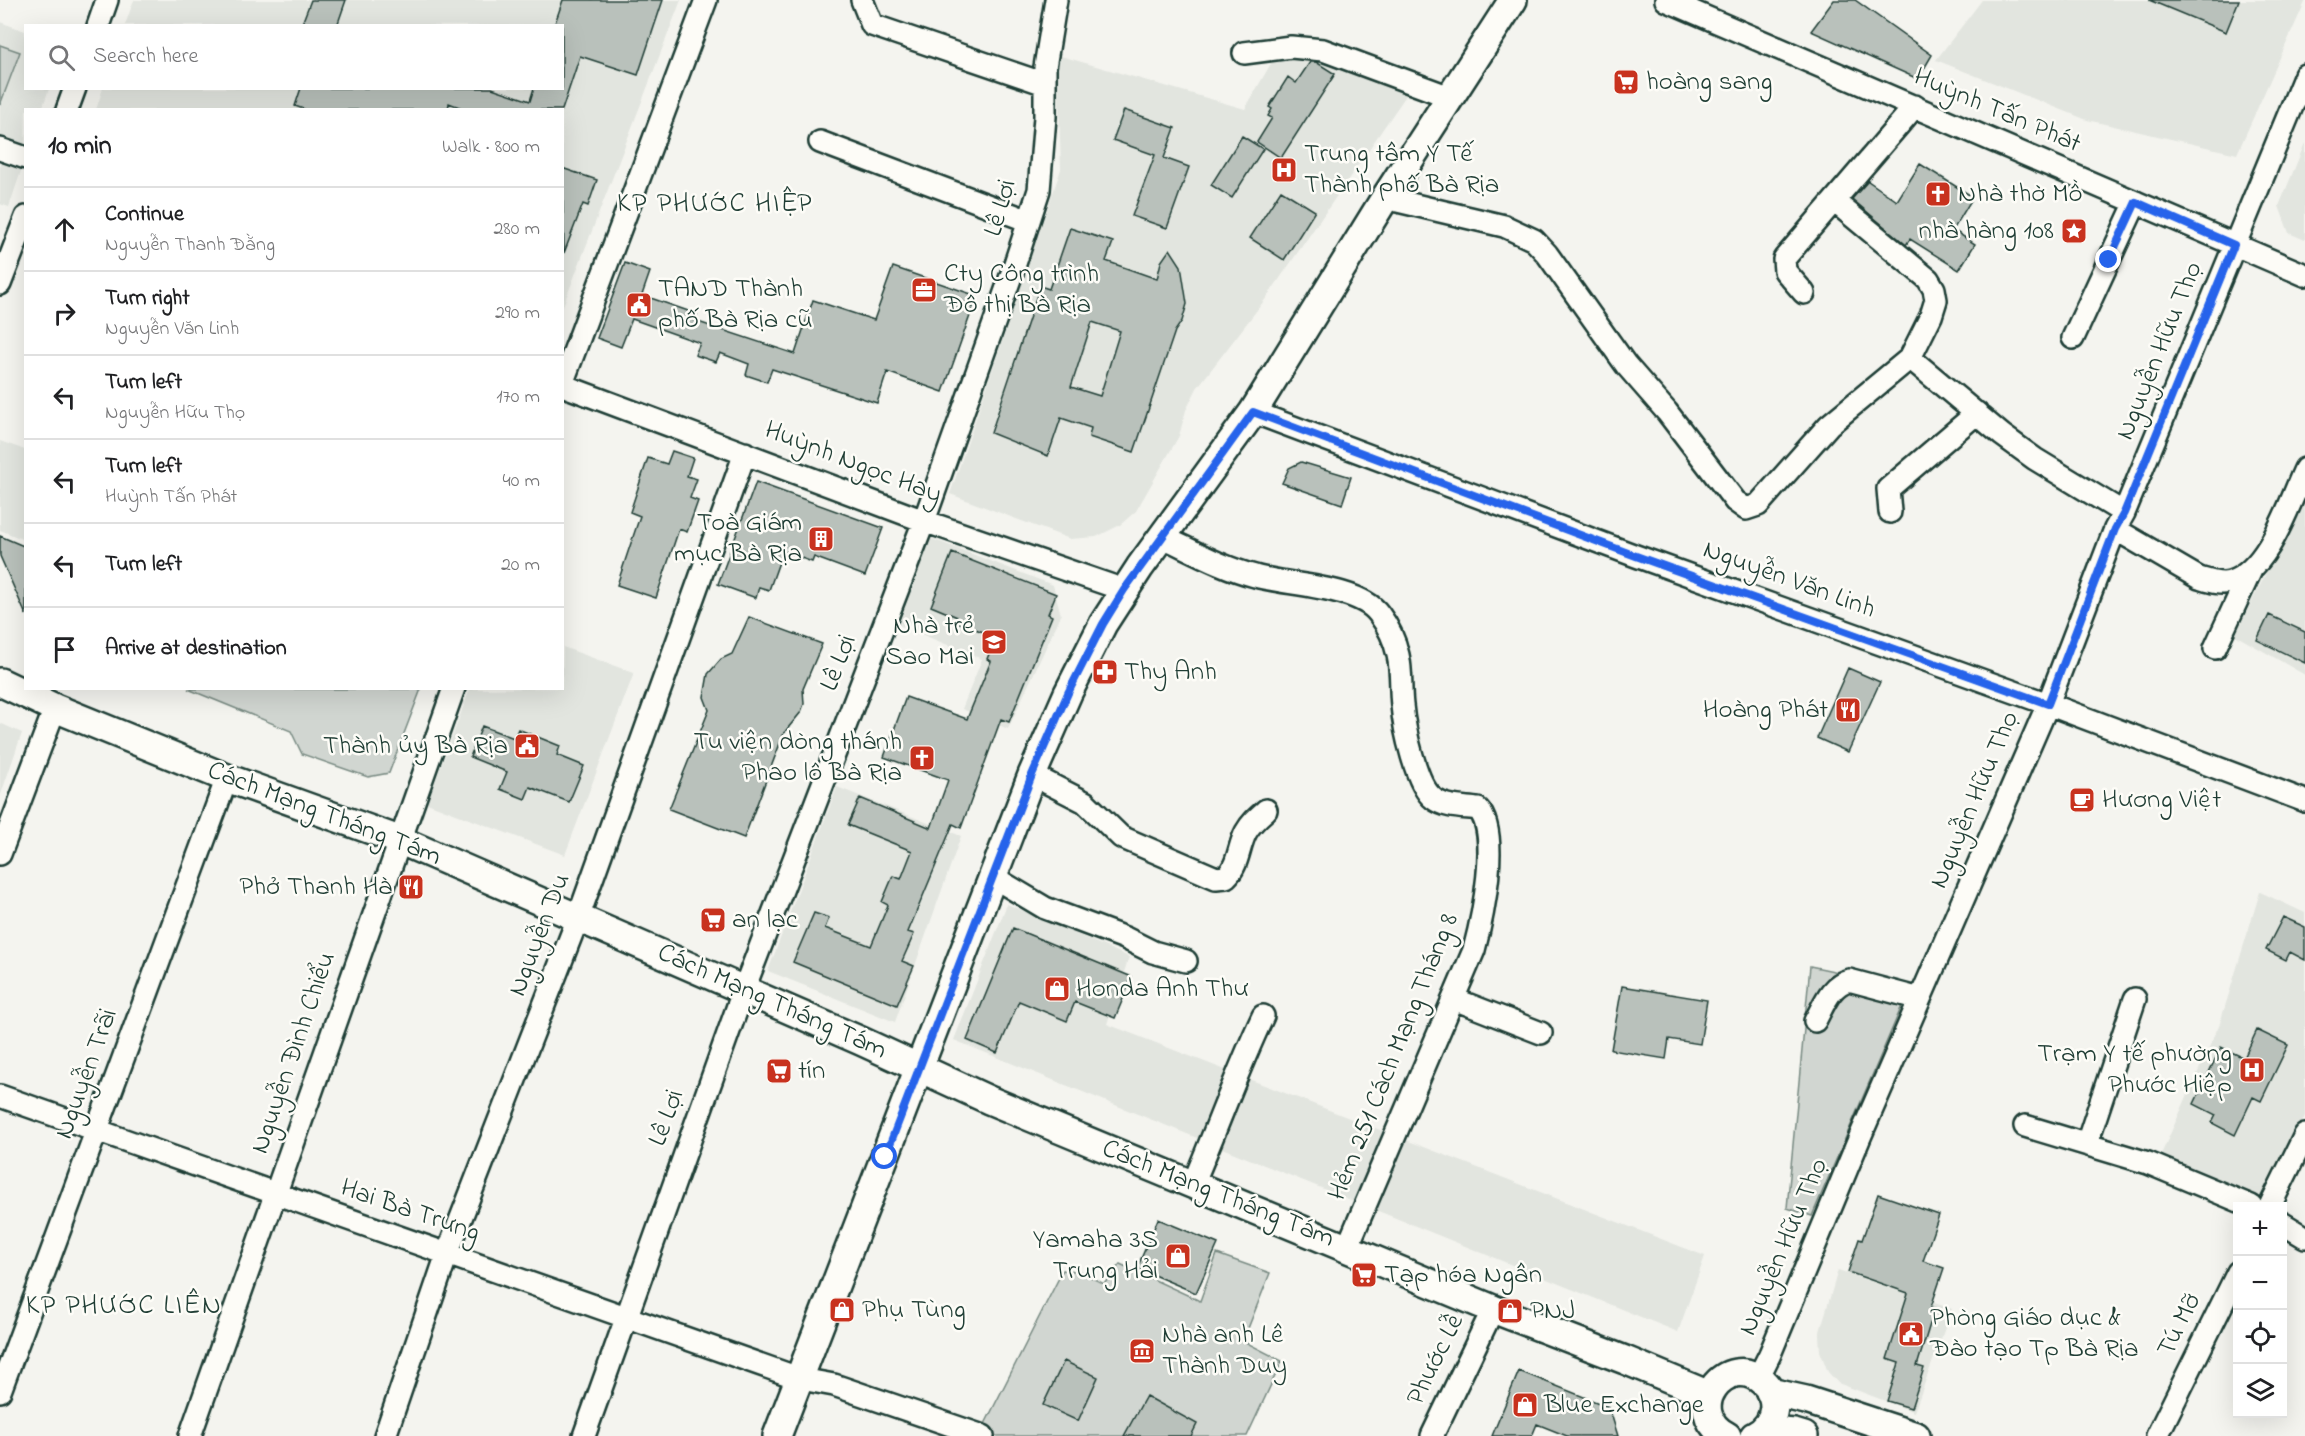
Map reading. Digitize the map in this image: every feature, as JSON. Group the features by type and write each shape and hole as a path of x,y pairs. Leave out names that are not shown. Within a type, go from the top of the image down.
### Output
{"main road":[{"path":"777,1436 801,1379 1032,775 1068,693 1103,624 1124,590 1253,412 1385,198 1513,0"},
{"name":"Cách Mạng Tháng Tám","path":"0,682 55,708 227,778 399,840 744,989 989,1100 1492,1309 1709,1395"},
{"path":"1726,1436 1709,1418 1707,1411 1709,1395 1713,1387 1725,1376 1742,1373 1764,1385 1916,1436"},
{"path":"1759,1433 1773,1412 1764,1385"},
{"path":"1759,1433 1794,1432 1804,1436"}],"street":[{"path":"99,24 107,0"},
{"path":"564,380 706,0"},
{"path":"862,0 872,25 1045,84"},
{"name":"Lê Lợi","path":"584,1436 744,989 924,521 1029,221 1039,190 1045,117 1045,66 1056,0"},
{"name":"Huỳnh Tấn Phát","path":"1666,0 2305,275"},
{"path":"1245,53 1291,48 1323,50 1450,97"},
{"name":"Nguyễn Hữu Thọ","path":"1764,1385 1770,1354 2048,704 2120,521 2305,75"},
{"path":"68,108 74,90"},
{"path":"1804,293 1785,271 1784,259 1915,106"},
{"path":"820,142 1029,221"},
{"path":"0,149 24,157"},
{"path":"1385,198 1504,226 1534,240 1547,254 1626,365 1667,412 1735,501 1746,509 1758,505 1829,425 1910,357 1931,316 1936,300 1934,289 1928,279 1834,201"},
{"path":"2073,338 2136,202"},
{"path":"0,285 24,222"},
{"path":"1910,357 2002,435 2199,578 2214,583 2230,582 2251,570"},
{"name":"Huỳnh Ngọc Hay","path":"564,386 924,521 1124,590"},
{"name":"Nguyễn Văn Linh","path":"1253,412 1636,556 2048,704 2305,801"},
{"path":"1890,512 1888,489 1977,413"},
{"name":"Nguyễn Du","path":"385,1436 447,1254 578,918 745,453"},
{"path":"2215,648 2251,570 2270,545 2305,469"},
{"name":"Hẻm 251 Cách Mạng Tháng 8","path":"1163,537 1232,569 1256,577 1334,591 1364,601 1378,612 1390,631 1398,655 1407,734 1428,794 1436,801 1478,809 1484,815 1488,865 1483,918 1474,950 1347,1248"},
{"name":"Nguyễn Đình Chiểu","path":"190,1436 453,690"},
{"path":"0,854 55,708"},
{"path":"1032,775 1085,802 1121,837 1216,878 1226,877 1233,871 1246,832 1253,821 1266,810"},
{"name":"Nguyễn Trãi","path":"0,1390 227,778"},
{"path":"993,877 1053,912 1125,938 1153,952 1186,961"},
{"path":"1815,1021 1839,982 1849,980 1920,999"},
{"path":"1454,999 1541,1033"},
{"path":"2087,1143 2135,999"},
{"path":"1193,1184 1263,1016"},
{"name":"Hai Bà Trưng","path":"0,1096 801,1379 834,1385 983,1436"},
{"path":"2025,1126 2148,1163 2241,1202"},
{"path":"2272,1202 2305,1135"},
{"path":"2287,1226 2305,1237"},
{"name":"Tú Mỡ","path":"2157,1436 2233,1282"},
{"name":"Phước Lễ","path":"1432,1436 1492,1309"}],"shaded area":[{"path":"134,0 681,0 564,303 564,108 97,108 102,90 564,90 564,24 125,24"},
{"path":"1982,0 2305,0 2305,2 2237,154 2087,120 1936,60"},
{"path":"0,22 24,31 24,90 49,90 42,108 24,108 24,162 9,207 0,204"},
{"path":"0,45 20,52 0,105"},
{"path":"1303,53 1407,94 1267,297 1197,388 1186,410 1179,436 1136,511 1120,525 1096,537 1070,539 950,494 1061,169 1054,54 1245,109 1274,58"},
{"path":"2305,143 2305,240 2289,233 2279,206"},
{"path":"0,441 24,450 24,540 0,530"},
{"path":"2305,496 2305,675 2235,635"},
{"name":"Nhà trẻ Sao Mai","path":"930,538 1053,585 1061,615 1008,729 962,709 982,659 899,625"},
{"name":"Thành ủy Bà Rịa","path":"564,647 634,673 565,855 427,803 470,690 564,690"},
{"path":"190,690 421,690 389,773 368,777 302,754 291,731"},
{"path":"0,723 22,733 0,797"},
{"path":"837,787 961,836 895,1022 768,971"},
{"name":"Trạm Y tế phường Phước Hiệp","path":"2260,892 2305,913 2305,1116 2264,1202 2258,1202 2159,1159 2220,1023"},
{"path":"1007,904 1129,957 1107,1024 1705,1256 1678,1332 954,1040"},
{"path":"1810,966 1910,987 1812,1216 1787,1208"},
{"name":"Nhà anh Lê Thành Duy","path":"1217,1254 1270,1273 1243,1341 1282,1361 1247,1436 993,1436 982,1430 1063,1270 1079,1271 1104,1284 1120,1264 1200,1301"},
{"path":"1838,1270 1952,1309 1914,1412 1838,1383 1828,1372 1820,1351 1819,1335"}],"building":[{"path":"311,0 346,0 338,24 302,24"},
{"path":"563,0 663,0 638,75 580,56 563,108 462,108 449,103 448,108 300,108 295,106 300,90 498,90 530,101 533,90 564,90 564,24 555,24"},
{"path":"1834,0 1855,0 1932,55 1918,79 1811,31"},
{"path":"2149,0 2239,0 2226,32"},
{"path":"1310,62 1316,62 1335,74 1281,158 1257,142 1272,118 1268,116 1272,109 1269,107 1288,77 1296,83"},
{"path":"1124,110 1175,128 1164,158 1189,167 1167,228 1132,216 1155,155 1113,140"},
{"path":"1242,136 1263,149 1232,198 1211,185"},
{"path":"1920,164 1973,197 1953,230 1975,244 1959,270 1910,239 1906,245 1852,199 1868,181 1897,201"},
{"path":"564,169 597,180 588,206 583,204 564,253"},
{"path":"1281,190 1315,211 1284,260 1250,238"},
{"path":"1070,228 1113,242 1106,261 1157,279 1161,262 1170,249 1181,266 1187,304 1182,321 1175,331 1134,452 1089,437 1091,428 1061,418 1048,456 991,433 1040,286 1049,289","holes":["1092,322 1120,331 1100,396 1071,387"]},
{"path":"625,263 650,272 642,295 697,314 695,321 795,354 813,300 874,320 893,267 977,296 943,392 887,372 877,403 772,369 767,382 746,375 749,364 720,353 716,362 695,355 700,343 632,319 621,347 597,338"},
{"path":"672,451 693,458 687,476 697,479 690,498 698,501 687,532 679,529 656,598 617,585 640,516 630,512 648,458 667,464"},
{"path":"1301,462 1351,477 1342,504 1282,483 1289,468"},
{"name":"Toà Giám mục Bà Rịa","path":"756,482 883,528 865,576 814,557 812,562 783,551 769,590 759,587 756,598 718,584"},
{"path":"0,536 24,546 24,610 0,556"},
{"path":"952,553 1056,594 1048,614 1052,616 1009,722 1001,719 961,828 953,824 908,932 914,934 902,961 914,966 897,1005 793,962 814,913 829,918 825,928 871,946 888,905 882,902 893,876 901,879 912,851 848,825 860,798 931,828 948,780 884,757 906,697 967,719 991,661 987,659 996,637 960,623 962,619 931,606"},
{"path":"2269,615 2305,632 2305,663 2257,640"},
{"path":"749,617 822,644 803,689 804,704 801,712 784,733 744,838 669,809 709,710 704,697 708,674 721,659 732,654"},
{"name":"Hoàng Phát","path":"1848,668 1880,682 1848,752 1817,738"},
{"path":"482,726 514,738 518,729 560,746 557,755 584,766 569,802 530,787 525,799 500,789 507,772 470,757"},
{"path":"2283,917 2305,927 2305,960 2290,952 2286,960 2266,950"},
{"name":"Honda Anh Thư","path":"1013,928 1132,977 1115,1018 1075,1002 1067,1021 1019,1001 997,1053 967,1040"},
{"path":"1622,986 1707,1000 1700,1044 1669,1039 1666,1059 1611,1050"},
{"path":"2257,1030 2288,1045 2261,1101 2253,1097 2235,1135 2212,1123 2216,1115 2194,1104 2221,1047 2244,1058"},
{"path":"1878,1194 1939,1215 1923,1261 1944,1268 1931,1307 1935,1308 1917,1366 1924,1368 1911,1408 1887,1401 1899,1363 1887,1359 1908,1293 1848,1272"},
{"name":"Yamaha 3S Trung Hải","path":"1158,1219 1218,1244 1196,1293 1137,1268"},
{"path":"1064,1361 1098,1377 1078,1421 1043,1405"},
{"path":"1519,1371 1609,1407 1618,1436 1567,1436 1537,1424 1532,1436 1492,1436"},
{"path":"1146,1396 1197,1424 1191,1436 1124,1436"}],"place":[{"name":"hoàng sang","path":"1626,82"},
{"name":"Trung tâm Y Tế Thành phố Bà Rịa","path":"1284,170"},
{"name":"Nhà thờ Mồ","path":"1938,194"},
{"name":"nhà hàng 108","path":"2074,231"},
{"name":"Cty Công trình Đô thị Bà Rịa","path":"924,290"},
{"name":"TAND Thành phố Bà Rịa cũ","path":"639,305"},
{"name":"Toà Giám mục Bà Rịa","path":"821,539"},
{"name":"Nhà trẻ Sao Mai","path":"994,642"},
{"name":"Thy Anh","path":"1105,672"},
{"name":"Hoàng Phát","path":"1848,710"},
{"name":"Thành ủy Bà Rịa","path":"527,746"},
{"name":"Tu viện dòng thánh Phao lô Bà Rịa","path":"922,758"},
{"name":"Hương Việt","path":"2082,800"},
{"name":"Phở Thanh Hà","path":"411,887"},
{"name":"an lạc","path":"713,920"},
{"name":"Honda Anh Thư","path":"1057,989"},
{"name":"Trạm Y tế phường Phước Hiệp","path":"2252,1070"},
{"name":"tín","path":"779,1071"},
{"name":"Yamaha 3S Trung Hải","path":"1178,1256"},
{"name":"Tạp hóa Ngân","path":"1364,1275"},
{"name":"Phụ Tùng","path":"842,1310"},
{"name":"PNJ","path":"1510,1311"},
{"name":"Phòng Giáo dục & Đào tạo Tp Bà Rịa","path":"1911,1334"},
{"name":"Nhà anh Lê Thành Duy","path":"1142,1351"},
{"name":"Blue Exchange","path":"1525,1405"}],"district":[{"name":"KP PHƯỚC HIỆP","path":"715,204"},
{"name":"KP PHƯỚC LIÊN","path":"124,1306"}],"route":[{"path":"885,1157 1032,775 1068,693 1103,624 1124,590 1253,412 1636,556 2048,704 2115,529 2124,513 2234,245 2136,202 2109,260"}]}
